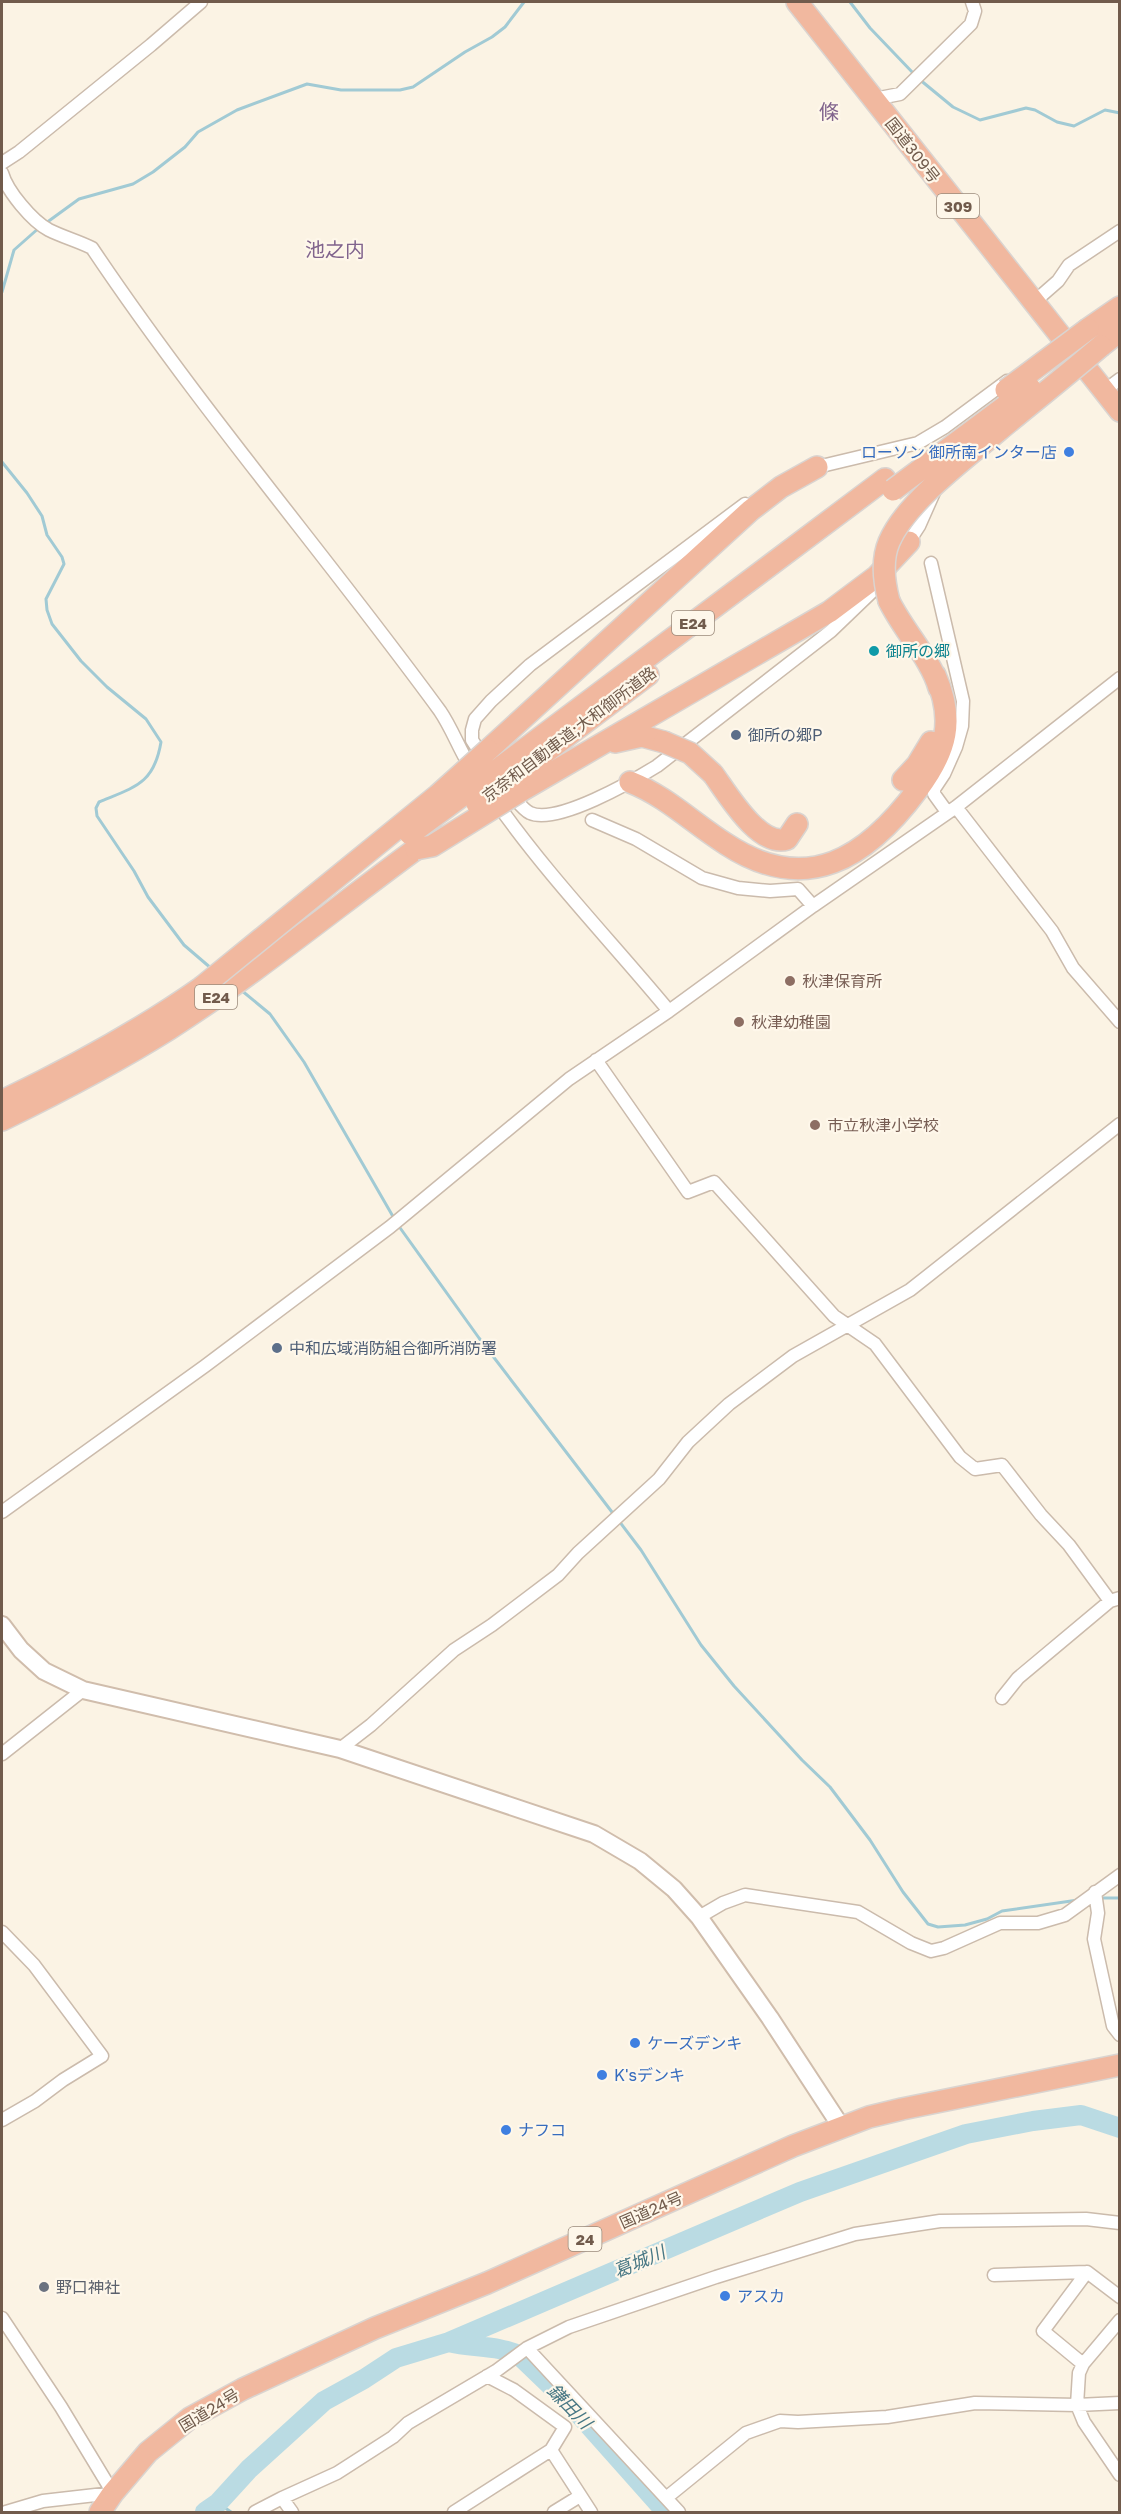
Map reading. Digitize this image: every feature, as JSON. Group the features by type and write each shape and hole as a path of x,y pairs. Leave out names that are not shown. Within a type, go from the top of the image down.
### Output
{"highway":[{"name":"国道309号","path":"797,2 1079,359 1112,385 1119,411"},
{"name":"京奈和自動車道;大和御所道路","path":"1095,338 1119,307"},
{"name":"京奈和自動車道;大和御所道路","path":"2,1101 102,1050 161,1016 510,779 889,484 1119,321"},
{"path":"630,782 653,793 727,845 766,864 795,869 838,861 873,840 910,801 932,769 941,749 947,717 946,703 935,675 906,632 889,601 885,579 885,556 889,543 903,519 954,468 1095,338 1119,331"},
{"path":"202,987 438,795 751,510 781,487 818,467"},
{"path":"594,748 829,612 877,576 909,542"},
{"path":"903,780 921,759 937,729 941,704 935,675"},
{"path":"510,779 594,748 642,736 664,742 690,753 713,774 744,815 765,836 776,840 787,839 797,824 792,839 776,849 749,851 727,845"},
{"name":"E24","path":"2,1120 118,1060 170,1028 222,993 416,849 432,846 510,779"},
{"name":"国道24号","path":"100,2512 113,2493 157,2445 190,2418 243,2390 375,2328 487,2283 793,2146 869,2117 1119,2065"}],"street":[{"path":"2,164 201,2"},
{"path":"874,99 900,94 971,24 975,11 972,2"},
{"path":"2,173 4,181 29,215 48,230 92,248 242,456 370,618 442,714 465,759 546,870 620,952 669,1011"},
{"path":"1034,302 1058,281 1069,265 1119,231"},
{"path":"1064,339 945,427 918,443 818,467 778,484 717,524 530,665 475,719 471,730 476,748 520,805 529,813 540,815 571,808 630,782 665,760 838,624 879,585 909,542 944,474 964,449 1079,359"},
{"path":"900,448 914,451 926,460 934,474 935,491"},
{"path":"931,563 963,701 962,726 956,747 944,774 934,789 934,795 952,809 1052,931 1073,968 1119,1022"},
{"path":"2,1512 205,1366 390,1227 500,1135 596,1060 669,1011 813,906 952,809 1119,678"},
{"path":"592,820 636,839 702,878 738,888 770,891 798,890 813,906"},
{"path":"596,1060 688,1192 714,1182 834,1316 874,1344 960,1456 975,1469 1002,1465 1041,1515 1115,1600 1018,1678 1002,1698"},
{"path":"340,1749 371,1725 454,1650 492,1625 558,1575 578,1553 659,1479 688,1442 729,1404 793,1356 910,1290 1119,1124"},
{"path":"2,1625 21,1650 44,1671 83,1690 340,1749 594,1834 649,1868 674,1889 699,1917 770,2018 842,2128"},
{"path":"2,1754 83,1690"},
{"path":"699,1917 723,1903 745,1895 858,1912 911,1943 931,1951 944,1948 1000,1923 1038,1923 1065,1916 1078,1905 1095,1896 1119,1875"},
{"path":"1095,1896 1094,1939 1113,2026 1119,2035"},
{"path":"2,1932 34,1965 102,2056 36,2101 2,2120"},
{"path":"255,2512 337,2473 393,2437 408,2423 492,2373 527,2348 569,2327 716,2277 855,2234 940,2221 1086,2219 1119,2223"},
{"path":"1083,2364 1043,2331 1087,2272"},
{"path":"994,2275 1087,2272 1119,2297"},
{"path":"2,2318 61,2407 113,2493 44,2501 6,2512"},
{"path":"1119,2320 1083,2364 1079,2373 1077,2405 1084,2422 1119,2475"},
{"path":"527,2348 678,2512"},
{"path":"454,2512 551,2451 565,2427 492,2373"},
{"path":"666,2498 746,2433 780,2421 887,2417 975,2403 1077,2405 1119,2403"},
{"path":"551,2451 591,2512"},
{"path":"554,2512 580,2496"},
{"path":"282,2498 292,2512"}],"waterway":[{"path":"46,223 79,199 133,184 153,172 185,147 198,132 237,110 307,84 341,90 400,90 413,87 492,37 505,27 524,2"},
{"path":"850,2 870,28 914,74"},
{"path":"919,79 953,107 980,120 1026,108 1035,110 1057,122 1074,126 1105,110 1120,113"},
{"path":"2,292 14,250 40,227"},
{"path":"2,462 42,516 47,535 62,557 64,564 46,599 52,624 81,661 107,687 146,719 161,742 158,756 148,775 133,787 99,802 96,808 97,816 134,871 148,897 184,945 212,969"},
{"path":"241,990 270,1014 304,1062 395,1220"},
{"path":"398,1225 479,1338 615,1516"},
{"path":"619,1521 641,1550 701,1645 734,1686 830,1787 928,1924 938,1927 965,1925 987,1919 1002,1911 1078,1900"},
{"path":"1100,1898 1120,1898"},
{"name":"葛城川","path":"205,2512 218,2503 249,2469 324,2401 396,2358 449,2342 800,2192 966,2134 1033,2121 1081,2115 1120,2128"},
{"name":"鎌田川","path":"449,2342 495,2348 520,2356 571,2405 666,2512"},
{"path":"218,2503 231,2512"}],"place":[{"name":"ローソン 御所南インター店","path":"1069,452"},
{"name":"御所の郷","path":"874,651"},
{"name":"御所の郷P","path":"736,735"},
{"name":"秋津保育所","path":"790,981"},
{"name":"秋津幼稚園","path":"739,1022"},
{"name":"市立秋津小学校","path":"815,1125"},
{"name":"中和広域消防組合御所消防署","path":"277,1348"},
{"name":"ケーズデンキ","path":"635,2043"},
{"name":"K'sデンキ","path":"602,2075"},
{"name":"ナフコ","path":"506,2130"},
{"name":"野口神社","path":"44,2287"},
{"name":"アスカ","path":"725,2296"}],"district":[{"name":"條","path":"829,111"},
{"name":"池之内","path":"335,249"}]}
